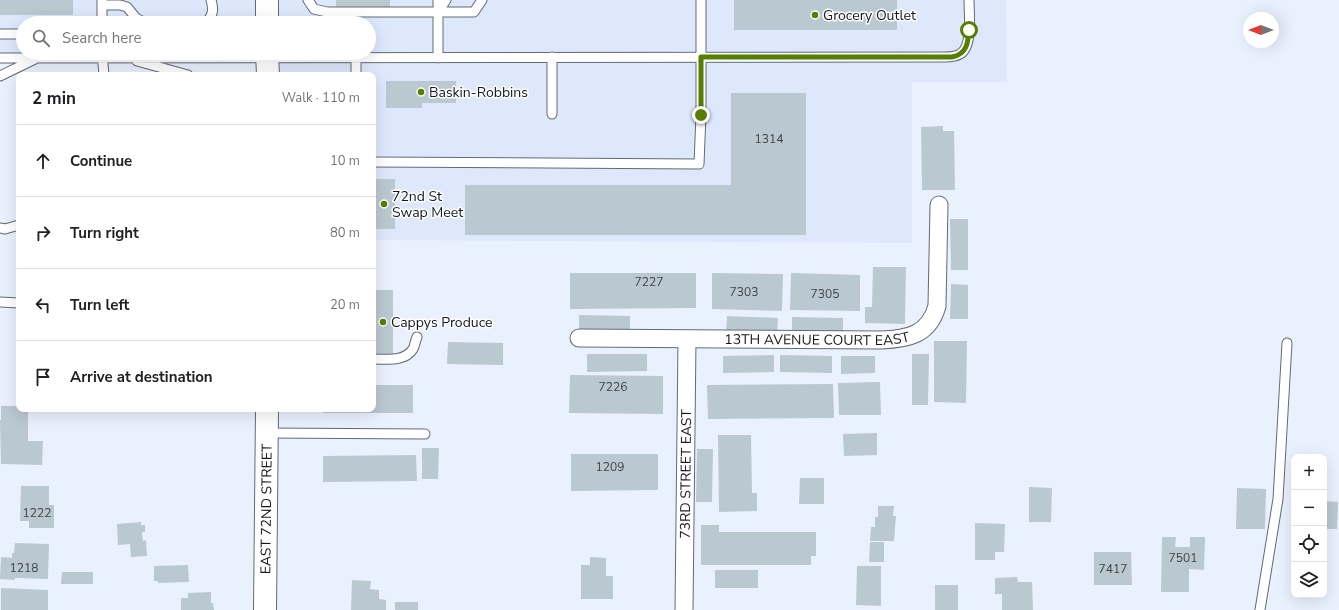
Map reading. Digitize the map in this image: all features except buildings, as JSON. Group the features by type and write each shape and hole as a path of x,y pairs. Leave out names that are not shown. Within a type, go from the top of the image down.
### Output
{"main road":[{"path":"268,0 268,16"},
{"name":"EAST 72ND STREET","path":"265,610 267,412"}],"street":[{"name":"13TH AVENUE COURT EAST","path":"579,338 881,340 898,339 915,334 929,324 935,314 937,306 939,205"},
{"name":"73RD STREET EAST","path":"684,610 687,339"}],"lane":[{"path":"211,0 214,9 211,16"},
{"path":"308,0 314,9 322,12 474,12 482,0"},
{"path":"438,0 438,58"},
{"path":"438,12 446,0"},
{"path":"376,162 699,164 701,115 701,0"},
{"path":"376,58 957,56 964,50 968,42 969,0"},
{"path":"102,16 102,2 127,7 134,16"},
{"path":"0,34 16,34"},
{"path":"552,57 552,114"},
{"path":"0,58 16,58"},
{"path":"0,76 34,60"},
{"path":"102,60 104,72"},
{"path":"133,60 177,72"},
{"path":"197,60 268,62 312,60"},
{"path":"356,60 356,72"},
{"path":"0,228 5,229 16,226"},
{"path":"0,302 16,303"},
{"path":"376,359 393,359 406,356 412,350 417,337"},
{"path":"1260,610 1278,499 1287,343"},
{"path":"267,433 425,434"}],"shaded area":[{"path":"0,0 1006,0 1007,82 912,82 912,243 376,240 376,72 268,72 267,60 376,60 376,16 16,16 16,58 0,58"}],"place":[{"name":"Grocery Outlet","path":"815,15"},
{"name":"Baskin-Robbins","path":"421,92"},
{"name":"72nd St Swap Meet","path":"384,204"},
{"name":"Cappys Produce","path":"383,322"}],"route":[{"path":"701,115 701,57 952,57 962,53 966,48 969,30"}]}
